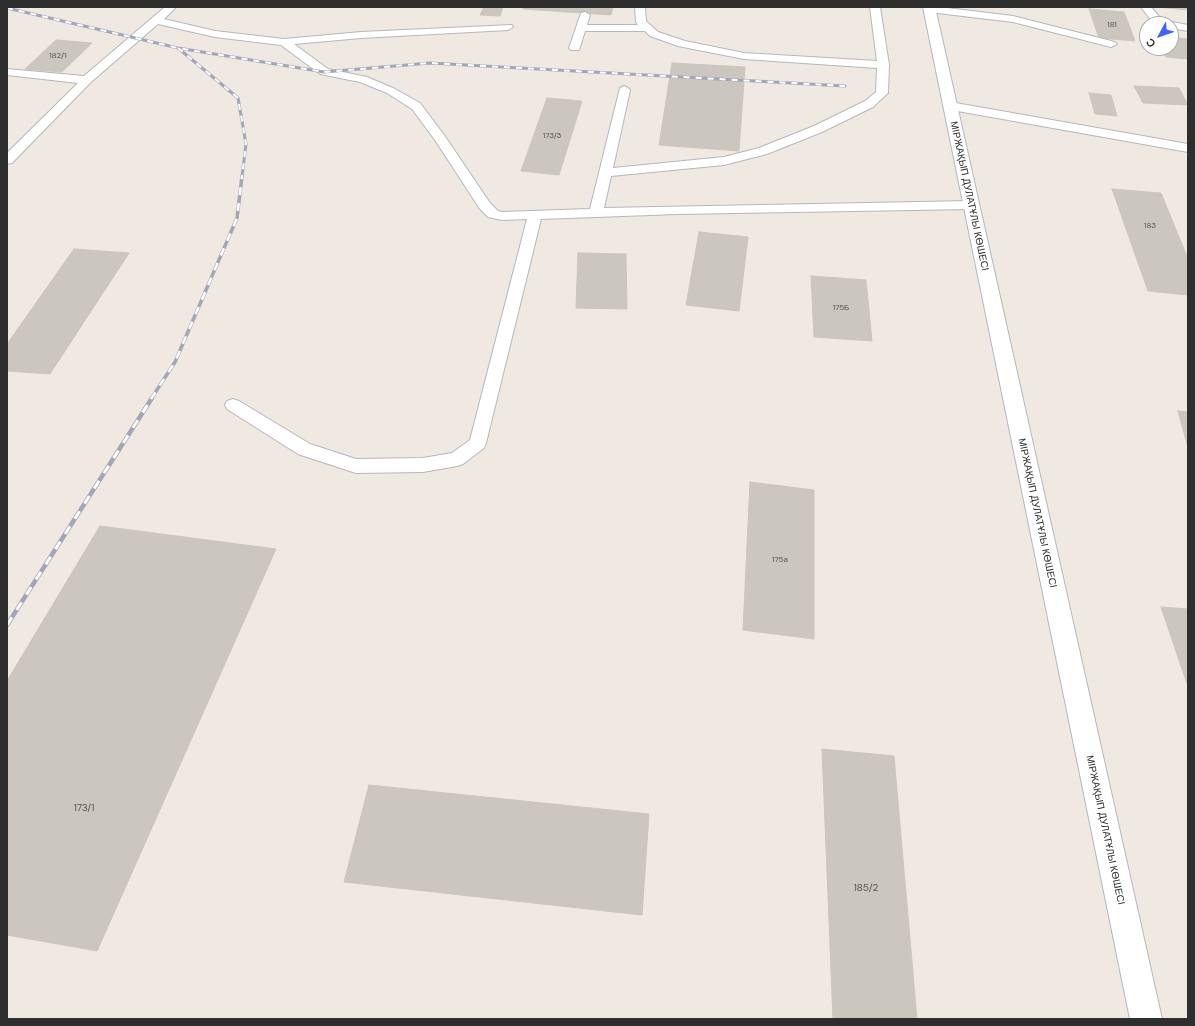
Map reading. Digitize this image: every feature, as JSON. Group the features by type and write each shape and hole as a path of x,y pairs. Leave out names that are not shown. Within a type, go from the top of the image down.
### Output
{"street":[{"name":"МІРЖАҚЫП ДУЛАТҰЛЫ КӨШЕСІ","path":"929,8 1146,1019"}],"lane":[{"path":"7,160 87,80 170,7"},
{"path":"640,7 641,22 654,34 682,44 744,56 883,65"},
{"path":"605,173 724,160 763,151 818,129 869,104 882,92 883,65 875,7"},
{"path":"1146,7 1153,16"},
{"path":"929,8 1013,19 1111,44"},
{"path":"575,48 585,15"},
{"path":"156,20 215,34 284,42 361,35 508,27"},
{"path":"582,28 648,28"},
{"path":"284,42 324,72 363,79 391,91 416,106 440,138 485,206 493,214 502,216 677,210 971,205"},
{"path":"7,72 87,80"},
{"path":"596,213 624,90"},
{"path":"950,106 1188,148"},
{"path":"233,405 304,449 356,466 424,465 457,459 478,443 535,215"}],"building":[{"path":"484,7 503,7 500,16 480,15"},
{"path":"523,7 613,7 611,15 523,9"},
{"path":"1158,7 1188,7 1188,10"},
{"path":"1089,9 1124,12 1135,41 1099,38"},
{"path":"1179,38 1188,39 1188,59 1166,57 1179,56"},
{"path":"56,40 92,43 62,72 25,69"},
{"path":"672,63 745,67 739,151 659,145"},
{"path":"1134,86 1179,88 1188,105 1143,103"},
{"path":"1089,93 1111,95 1117,116 1095,114"},
{"path":"547,98 582,101 559,175 521,171"},
{"path":"1112,189 1161,193 1188,259 1188,295 1148,291"},
{"path":"699,232 748,237 739,311 686,305"},
{"path":"74,249 129,253 50,374 7,371 7,344"},
{"path":"578,253 626,254 627,309 576,308"},
{"path":"811,276 866,280 872,341 814,337"},
{"path":"1178,411 1188,412 1188,448"},
{"path":"750,482 814,490 814,639 743,630"},
{"path":"100,526 276,549 97,951 7,935 7,681"},
{"path":"1161,607 1188,609 1188,684 1187,684"},
{"path":"822,749 894,756 917,1019 833,1019"},
{"path":"369,785 649,814 642,915 344,882"}],"railway":[{"path":"7,8 178,48"},
{"path":"178,48 324,72 430,63 845,86"},
{"path":"178,48 238,98 246,144 242,177"},
{"path":"151,399 175,362 237,218 242,176"},
{"path":"7,625 152,398"}]}
